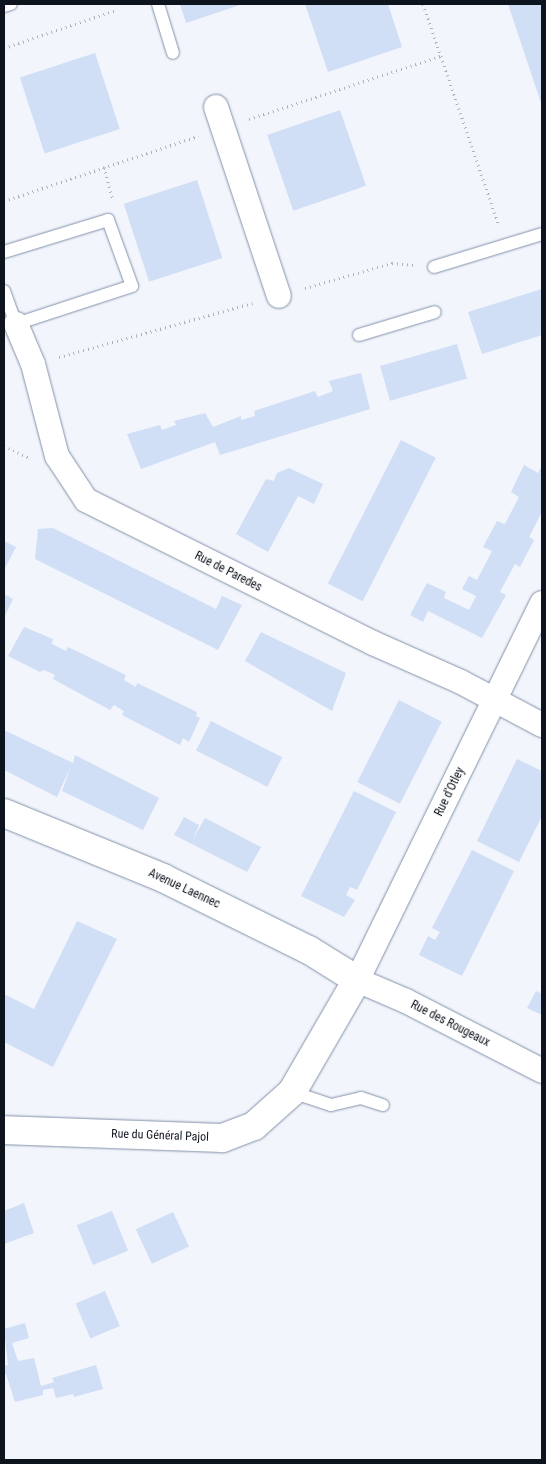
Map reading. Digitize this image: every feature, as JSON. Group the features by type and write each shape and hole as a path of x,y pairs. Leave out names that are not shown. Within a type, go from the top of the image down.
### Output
{"street":[{"path":"216,107 279,296"},
{"name":"Rue de Paredes","path":"16,324 33,364 57,456 86,500 373,644 461,682 493,702 542,725"},
{"name":"Rue d'Otley","path":"357,980 542,603"},
{"name":"Avenue Laennec","path":"4,813 163,878 309,950 357,980"},
{"name":"Rue des Rougeaux","path":"357,980 406,1001 542,1071"},
{"name":"Rue du Général Pajol","path":"4,1130 222,1138 254,1126 292,1092 357,980"}],"lane":[{"path":"4,6 11,4"},
{"path":"158,4 173,53"},
{"path":"4,252 108,220 132,286 16,324 4,291"},
{"path":"434,267 542,234"},
{"path":"358,335 435,312"},
{"path":"292,1092 331,1105 361,1098 383,1105"}],"path":[{"path":"423,4 506,245"},
{"path":"4,48 116,10"},
{"path":"104,167 113,198 108,220"},
{"path":"33,364 392,263 434,267"}],"building":[{"path":"180,4 243,4 186,23"},
{"path":"305,4 388,4 402,47 328,72"},
{"path":"508,4 542,4 542,106"},
{"path":"95,53 120,129 45,153 20,77"},
{"path":"340,110 366,186 293,211 267,135"},
{"path":"197,180 222,258 149,282 124,204"},
{"path":"542,289 542,335 482,354 468,312"},
{"path":"457,344 467,379 390,401 380,366"},
{"path":"361,373 370,409 220,455 215,442 141,469 127,434 160,425 162,430 176,425 174,421 205,413 213,427 241,416 241,420 255,416 254,411 315,391 318,397 333,391 329,381"},
{"path":"401,440 436,458 363,601 328,583"},
{"path":"524,465 538,473 542,465 542,512 529,537 534,540 520,567 515,564 500,592 506,595 482,638 428,611 423,622 410,615 427,583 446,592 444,598 469,610 476,596 462,589 469,576 477,580 492,551 483,547 497,521 505,524 519,497 511,492"},
{"path":"289,468 323,484 314,504 298,496 268,552 236,534 266,479 274,481 277,473"},
{"path":"53,528 216,609 222,596 242,605 218,650 35,559 38,529"},
{"path":"4,541 16,547 4,570"},
{"path":"4,594 13,599 4,618"},
{"path":"24,627 53,639 52,644 66,651 68,647 126,675 124,680 136,687 137,683 197,712 196,716 200,718 189,742 183,738 180,745 122,715 124,711 114,705 110,710 53,679 55,675 44,670 40,672 8,656"},
{"path":"261,632 346,673 332,711 245,661"},
{"path":"399,700 442,722 400,804 357,782"},
{"path":"211,721 282,757 267,787 196,750"},
{"path":"4,730 73,763 75,755 159,798 143,830 62,791 71,766 57,797 4,770"},
{"path":"517,759 542,771 542,816 519,862 477,841"},
{"path":"354,791 396,812 357,890 350,887 346,895 355,900 344,917 301,896"},
{"path":"184,817 199,825 193,839 205,818 261,847 247,872 174,835"},
{"path":"472,850 514,871 462,976 419,955 428,936 435,940 440,932 432,928"},
{"path":"77,921 117,939 53,1067 4,1042 4,994 34,1009"},
{"path":"542,989 542,1015 527,1008 536,991 540,993"},
{"path":"24,1203 34,1233 4,1244 4,1211"},
{"path":"112,1211 128,1251 93,1265 77,1225"},
{"path":"173,1212 189,1246 152,1264 136,1229"},
{"path":"105,1291 120,1326 90,1338 76,1304"},
{"path":"25,1323 29,1338 12,1343 18,1361 34,1358 41,1386 54,1382 52,1378 96,1365 103,1389 74,1397 73,1394 56,1398 53,1388 43,1390 43,1395 15,1402 6,1374 4,1375 4,1366 8,1365 4,1329"}]}
